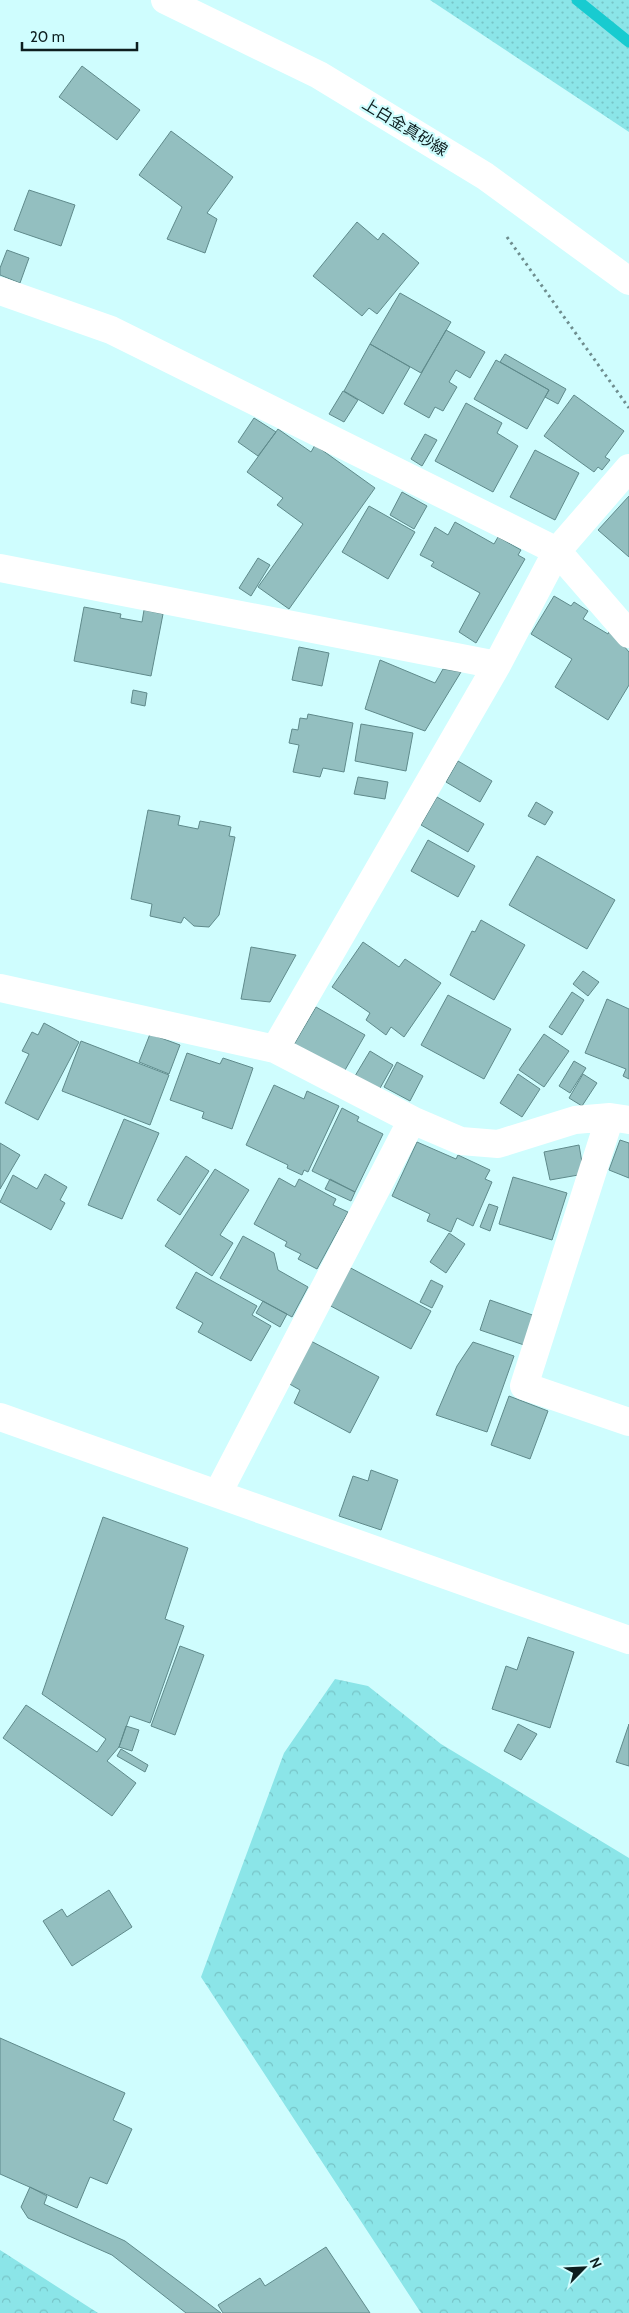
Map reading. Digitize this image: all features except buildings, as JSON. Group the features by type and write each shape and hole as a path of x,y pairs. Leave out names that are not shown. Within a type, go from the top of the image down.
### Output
{"street":[{"name":"上白金真砂線","path":"165,0 319,75 485,176 629,281"},
{"path":"0,291 111,330 557,551 629,634"},
{"path":"275,1049 497,666 557,551 629,468"},
{"path":"0,568 497,666"},
{"path":"4,997 275,1049 412,1120 461,1141 498,1144 575,1120 620,1119 524,1386 629,1422"},
{"path":"218,1493 412,1120"},
{"path":"0,1417 629,1640"}],"path":[{"path":"506,235 629,408"}],"green space":[{"path":"430,0 629,0 629,132"},
{"path":"335,1679 368,1686 441,1744 629,1858 629,2313 421,2313 201,1977 284,1753"},
{"path":"0,2250 98,2313 0,2313"}],"waterway":[{"path":"577,0 629,42"}]}
